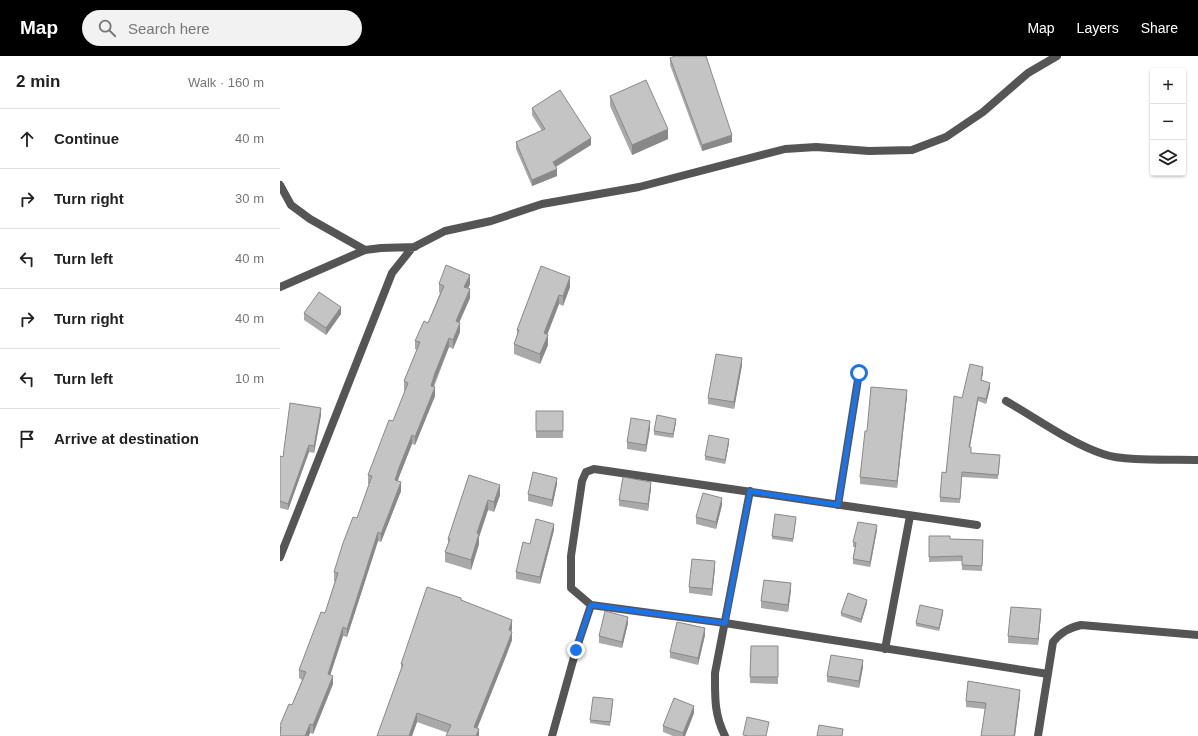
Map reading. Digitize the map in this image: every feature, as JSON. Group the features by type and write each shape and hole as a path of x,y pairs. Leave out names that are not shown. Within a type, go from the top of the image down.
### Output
{"street":[{"path":"280,557 392,273 415,247 445,231 491,221 542,204 639,187 785,148 816,147 869,152 912,150 946,137 983,112 1028,73 1057,56"},
{"path":"280,185 292,205 310,219 365,250"},
{"path":"280,286 365,250 415,247"},
{"path":"838,505 859,373"},
{"path":"1006,401 1082,445 1104,455 1121,458 1198,460"},
{"path":"977,525 594,468 586,472 582,480 571,556 571,588 591,605 725,623 1048,674"},
{"path":"725,736 718,721 715,703 715,673 750,491"},
{"path":"884,649 910,516"},
{"path":"552,736 576,650 591,605"},
{"path":"1038,736 1053,642 1059,634 1069,628 1081,625 1198,636"}],"building":[{"path":"675,56 706,56 732,135 702,145 670,58"},
{"path":"646,80 668,129 632,145 610,96"},
{"path":"560,90 591,138 553,162 557,169 532,180 516,142 545,129 532,108"},
{"path":"446,265 470,275 464,287 470,289 456,321 460,323 453,340 449,338 431,386 435,387 415,437 412,435 399,468 395,480 401,482 381,534 378,532 347,629 343,627 328,674 333,676 313,725 310,724 305,736 280,736 280,725 289,704 292,705 306,672 299,670 321,612 325,613 338,573 334,572 343,543 353,517 357,518 372,476 368,475 389,420 393,421 408,383 404,381 420,342 415,341 424,321 428,323 444,286 439,284"},
{"path":"541,266 570,277 563,296 559,295 544,333 548,335 540,354 514,344 519,330 517,330"},
{"path":"319,292 341,307 326,328 304,313"},
{"path":"716,354 742,358 734,402 708,398"},
{"path":"970,364 983,367 981,380 990,383 986,399 978,397 969,447 971,447 971,453 1000,455 998,475 962,472 960,499 940,497 942,472 946,473 954,396 962,398"},
{"path":"871,387 907,390 897,481 860,477 865,431 867,431"},
{"path":"290,403 321,408 314,446 309,445 288,504 280,501 280,456 283,457"},
{"path":"536,411 563,411 563,431 536,431"},
{"path":"657,415 676,419 673,434 654,431"},
{"path":"631,418 650,421 646,445 627,442"},
{"path":"709,435 729,439 725,460 705,456"},
{"path":"533,472 557,478 552,500 528,494"},
{"path":"469,475 500,485 494,502 488,500 477,533 479,534 471,560 445,552"},
{"path":"623,477 651,482 648,504 619,500"},
{"path":"703,493 722,498 716,522 696,517"},
{"path":"775,514 796,517 793,539 772,536"},
{"path":"536,519 554,524 540,577 516,572 523,542 530,544"},
{"path":"858,522 877,525 870,562 853,559 856,543 853,542"},
{"path":"929,536 950,536 950,539 983,540 982,566 962,565 962,556 929,557"},
{"path":"692,559 715,561 712,589 689,587"},
{"path":"764,580 791,583 788,605 761,601"},
{"path":"427,587 461,598 461,600 512,620 509,630 512,632 474,727 479,729 476,736 446,736 451,725 417,713 409,736 377,736 403,664 401,664"},
{"path":"848,593 867,600 861,619 841,613"},
{"path":"920,605 943,610 939,628 916,623"},
{"path":"1011,607 1041,609 1038,639 1008,636"},
{"path":"605,611 628,617 622,642 599,636"},
{"path":"677,622 705,628 698,658 670,652"},
{"path":"751,646 778,646 778,677 750,677"},
{"path":"831,655 863,660 859,681 827,676"},
{"path":"968,681 1020,690 1014,736 981,736 986,703 966,701"},
{"path":"593,697 613,699 610,722 590,720"},
{"path":"674,698 694,706 683,733 663,726"},
{"path":"747,717 769,722 766,736 743,735"},
{"path":"819,725 843,729 842,736 817,736"}],"route":[{"path":"576,650 591,605 725,623 750,491 838,505 859,373"}]}
